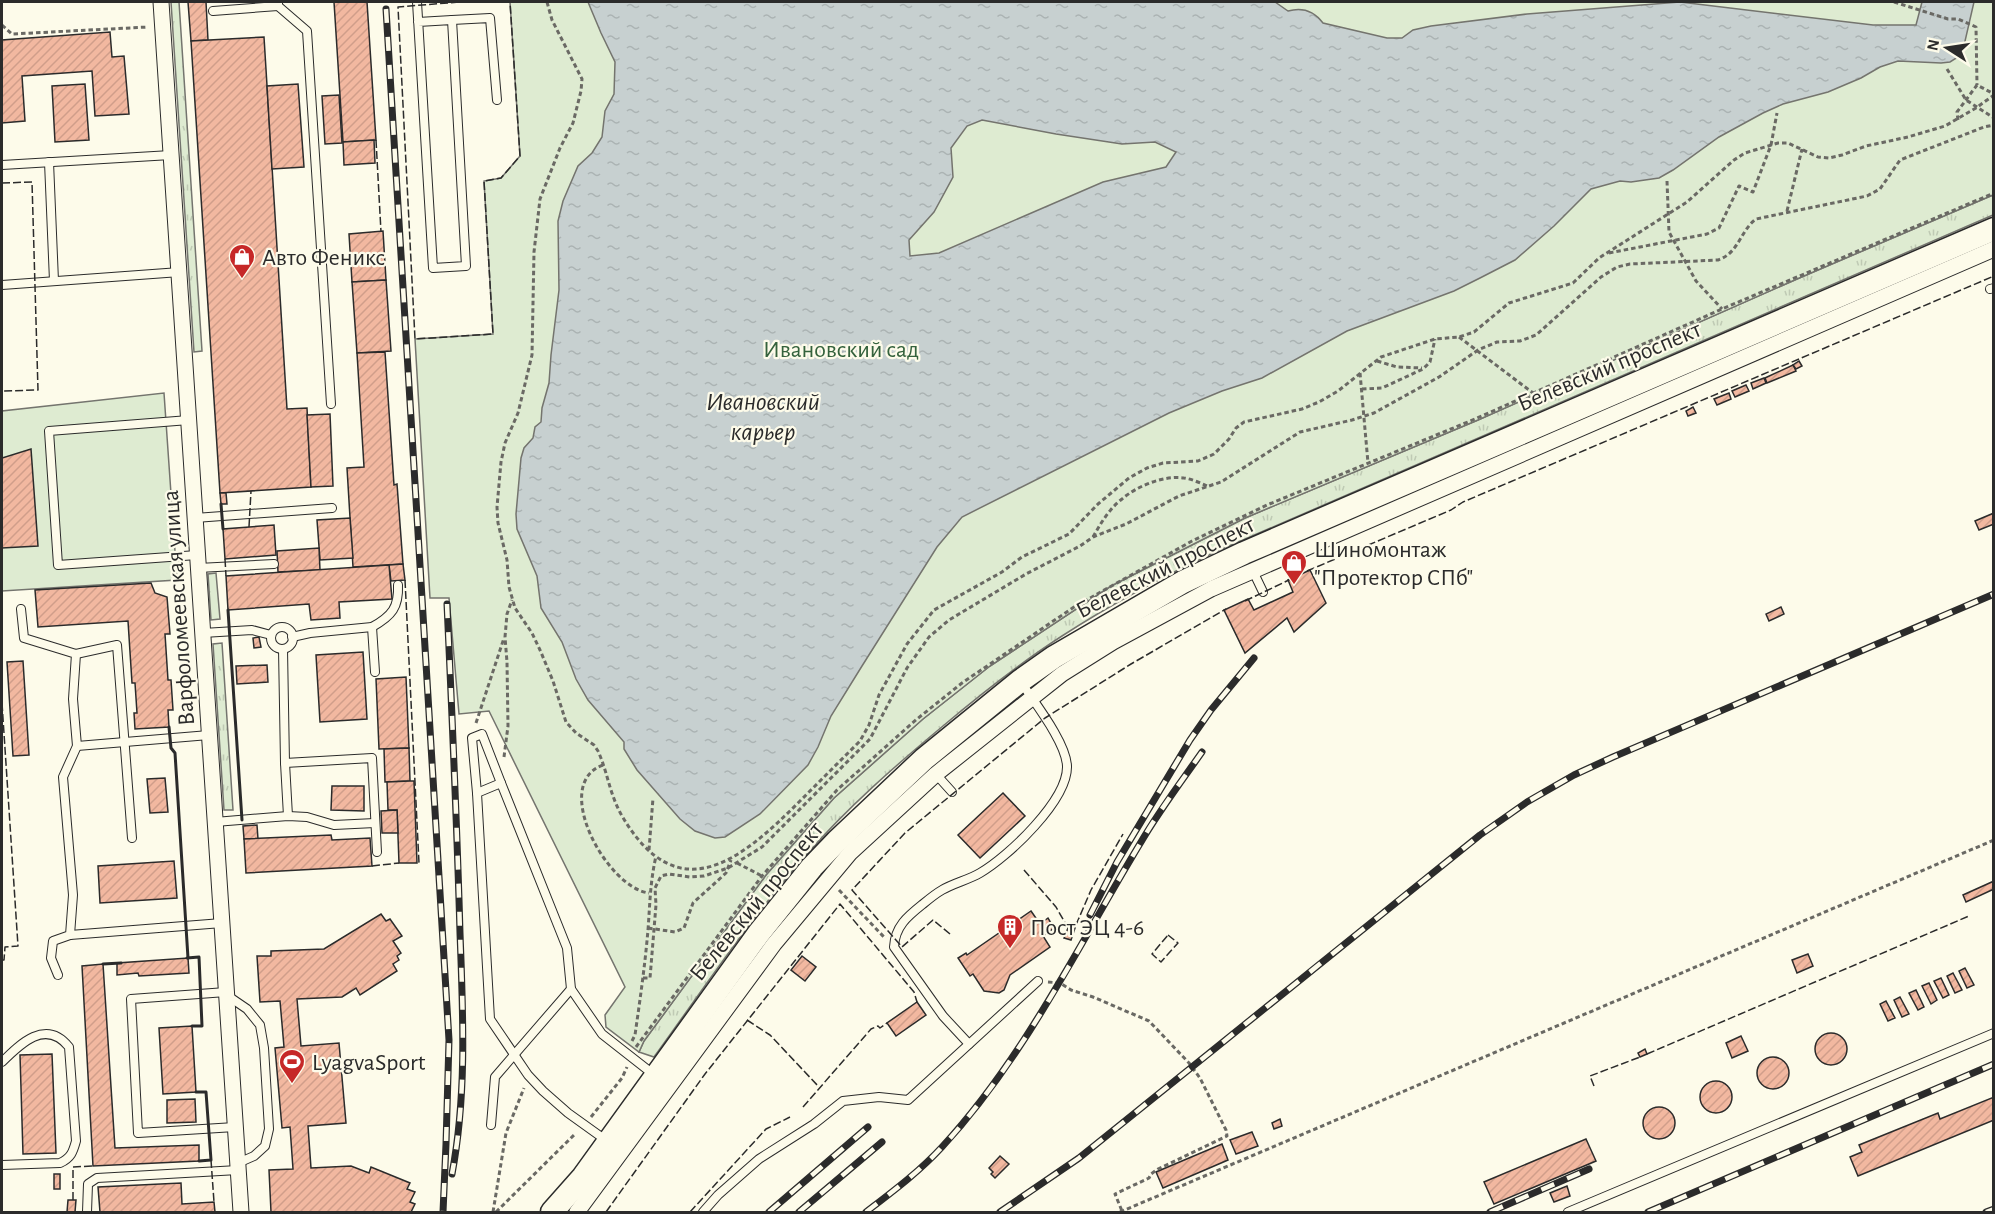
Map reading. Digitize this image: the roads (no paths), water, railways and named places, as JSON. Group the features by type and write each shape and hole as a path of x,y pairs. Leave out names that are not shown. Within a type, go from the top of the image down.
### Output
{"street":[{"name":"Варфоломеевская улица","path":"161,2 241,1212"},
{"name":"Белевский проспект","path":"1248,562 1994,229"},
{"name":"Белевский проспект","path":"577,1212 656,1076 759,933 812,867 837,841 1025,689 1054,657 1183,582 1248,562 1994,249"},
{"name":"Белевский проспект","path":"552,1212 583,1177 615,1148 827,879 930,767"}],"lane":[{"path":"417,2 433,268 466,266 452,20"},
{"path":"213,11 278,4 307,31 331,404"},
{"path":"418,22 490,18 497,100"},
{"path":"2,165 171,155"},
{"path":"49,162 54,281"},
{"path":"2,285 180,272"},
{"path":"189,420 49,431 58,565 198,561 274,564"},
{"path":"195,518 332,508"},
{"path":"1248,562 1263,592"},
{"path":"292,637 372,627 381,622 397,604 398,585"},
{"path":"21,609 24,638 76,654 117,645 132,838"},
{"path":"281,627 288,630 292,637 290,645 283,649 272,643 271,635 273,631 281,627"},
{"path":"372,627 375,672"},
{"path":"202,633 252,630 271,635"},
{"path":"283,649 288,816"},
{"path":"70,935 73,895 63,777 77,746 73,699 76,654"},
{"path":"969,1044 944,1016 894,947 894,938 903,920 941,890 980,873 1018,842 1044,816 1063,784 1067,766 1063,747 1025,689"},
{"path":"615,1148 568,1113 528,1075 490,1019 472,738 482,734 567,948 571,989 602,1034 656,1076"},
{"path":"77,746 209,735"},
{"path":"285,763 372,758 377,852"},
{"path":"930,767 952,792"},
{"path":"477,793 501,783"},
{"path":"215,822 288,816 307,817 334,825 375,823"},
{"path":"58,975 51,958 53,941 70,935 222,923"},
{"path":"703,1212 718,1195 759,1159 814,1124 843,1101 879,1098 908,1100 1038,981"},
{"path":"491,1125 495,1077 513,1053 571,989"},
{"path":"87,1212 88,1184 97,1178 238,1167 265,1146 269,1129 264,1048 260,1025 247,1009 226,994 131,999 138,1133 235,1127"},
{"path":"1568,1212 1994,1033"},
{"path":"2,1062 30,1037 54,1036 63,1040 69,1047 76,1141 73,1152 67,1159 60,1162 2,1166"}],"water":[{"name":"Ивановский карьер","path":"588,2 1275,2 1288,11 1303,10 1312,13 1323,23 1387,38 1402,38 1413,30 1431,26 1527,14 1680,2 1873,25 1916,25 1922,2 1974,2 1963,50 1950,62 1898,61 1880,67 1828,92 1783,104 1763,113 1719,137 1659,178 1631,182 1620,181 1591,189 1515,260 1454,291 1347,331 1262,378 1222,391 1169,413 962,517 937,547 862,666 831,716 808,765 760,814 725,837 715,838 695,831 680,819 637,770 624,749 624,742 588,700 576,679 562,642 541,608 537,576 517,529 516,514 521,458 524,448 533,438 535,427 541,422 542,408 549,383 559,290 558,221 563,201 578,166 592,153 602,137 605,111 614,94 615,62","holes":["982,120 1122,144 1155,142 1176,152 1166,167 1103,182 939,253 910,256 909,240 934,212 953,177 951,148 967,126"]}],"railway":[{"path":"386,9 449,1040 443,1212"},
{"path":"1000,1212 1079,1158 1480,835 1527,802 1574,775 1613,757 1994,594"},
{"path":"447,604 463,1024 460,1114 452,1174"},
{"path":"1090,915 1117,862 1190,740 1211,710 1254,658"},
{"path":"866,1212 942,1147 999,1076 1049,1000 1148,830 1202,752"},
{"path":"1648,1212 1994,1064"},
{"path":"769,1212 868,1127"},
{"path":"799,1212 882,1142"},
{"path":"1490,1212 1589,1169"},
{"path":"1986,1212 1994,1209"}],"place":[{"name":"Авто Феникс","path":"242,280"},
{"name":"Шиномонтаж \"Протектор СПб\"","path":"1294,586"},
{"name":"Пост ЭЦ 4-6","path":"1010,950"},
{"name":"LyagvaSport","path":"292,1085"}],"park label":[{"name":"Ивановский сад","path":"841,349"}]}
